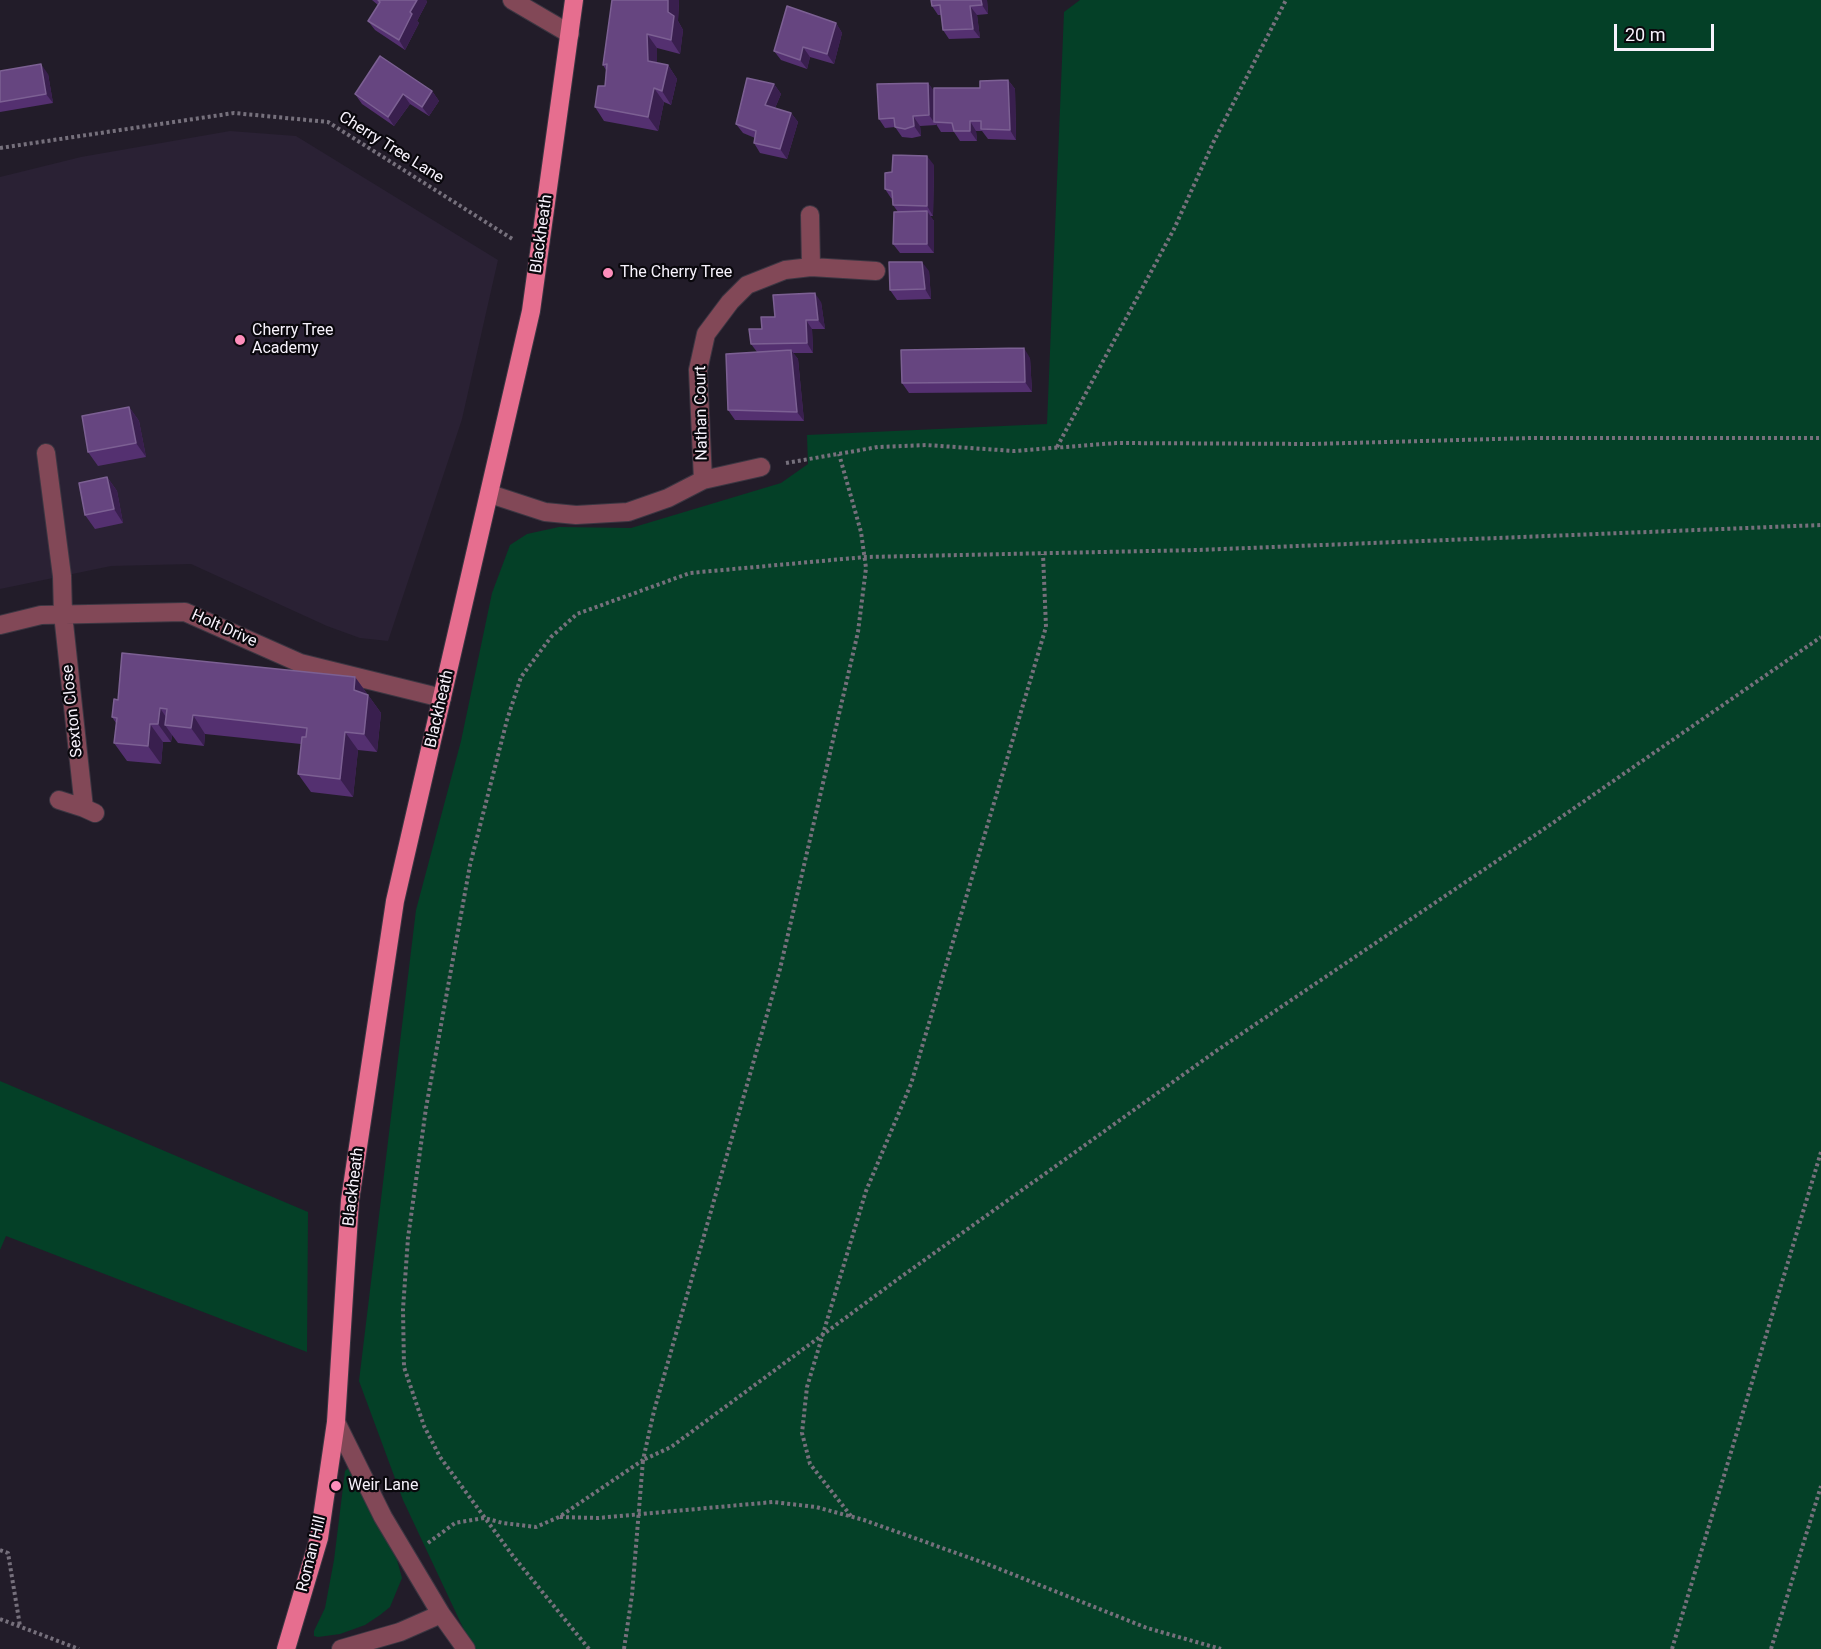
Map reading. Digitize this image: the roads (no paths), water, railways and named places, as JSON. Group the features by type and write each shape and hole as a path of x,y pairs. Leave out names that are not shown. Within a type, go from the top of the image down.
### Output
{"main road":[{"name":"Blackheath","path":"336,1422 352,1188 395,901 531,311 574,0"},
{"name":"Roman Hill","path":"286,1649 319,1538 336,1422"}],"street":[{"path":"512,0 570,34"},
{"path":"810,215 811,267"},
{"name":"Nathan Court","path":"704,480 698,370 706,334 730,302 747,285 785,270 811,267 876,271"},
{"name":"Sexton Close","path":"46,453 62,576 63,614 89,811 59,800"},
{"path":"490,494 545,512 576,515 628,512 668,498 704,480 760,466"},
{"name":"Holt Drive","path":"0,625 41,615 186,612 300,663 442,698"},
{"path":"336,1422 384,1517 441,1614 466,1649"},
{"path":"341,1649 400,1632 441,1614"}],"place":[{"name":"The Cherry Tree","path":"608,273"},
{"name":"Cherry Tree Academy","path":"240,340"},
{"name":"Weir Lane","path":"336,1486"}]}
